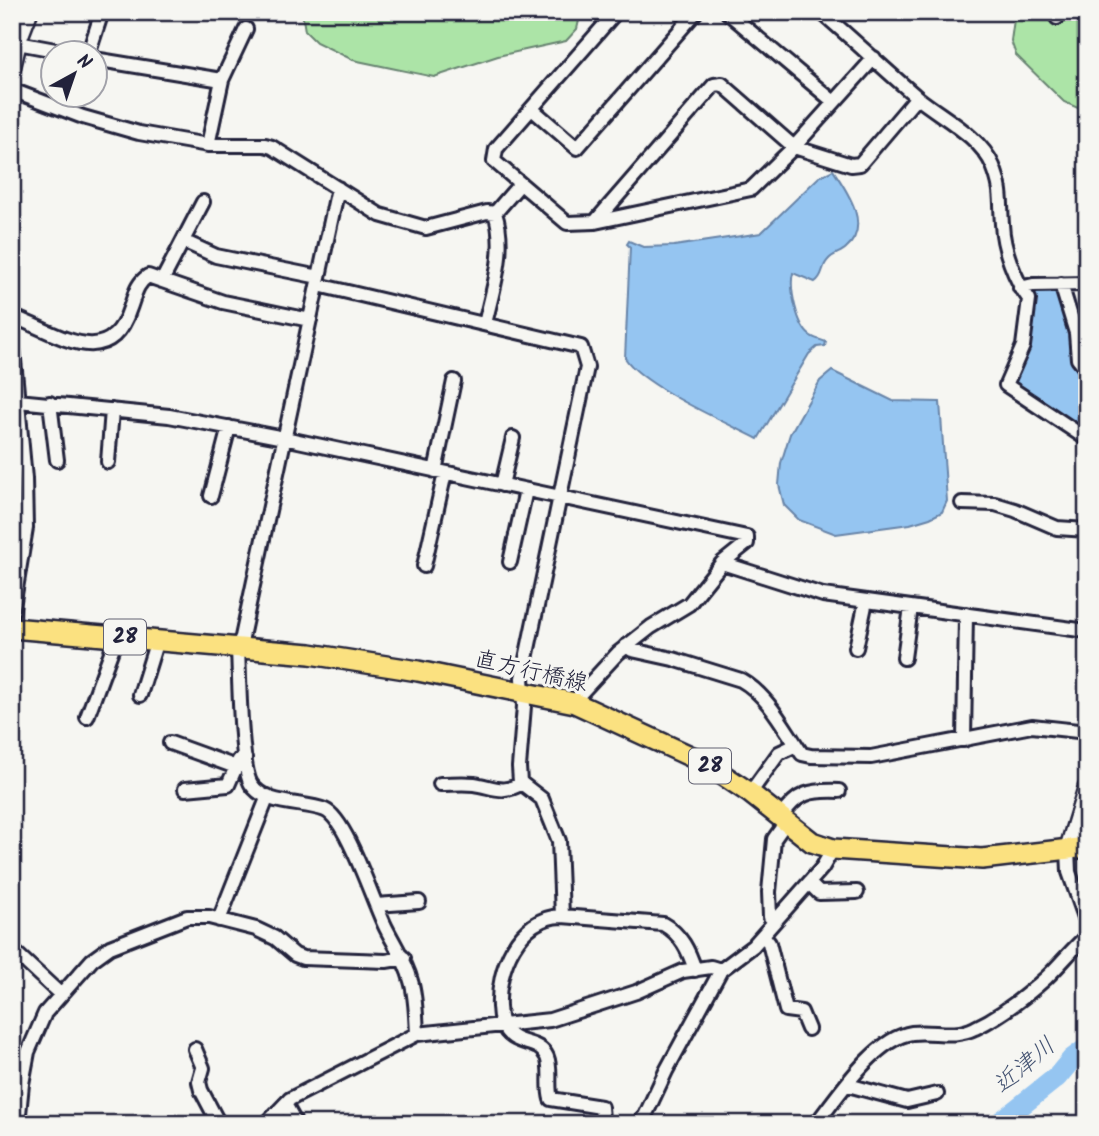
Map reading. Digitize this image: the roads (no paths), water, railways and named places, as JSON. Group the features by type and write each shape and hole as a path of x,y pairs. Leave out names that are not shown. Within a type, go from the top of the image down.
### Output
{"main road":[{"name":"直方行橋線","path":"12,628 310,654 405,669 575,703 705,763 750,793 812,842 833,849 982,859 1077,848"}],"street":[{"path":"12,67 29,12"},
{"path":"94,38 102,12"},
{"path":"616,12 496,149 494,161 568,223 595,222 751,189 794,147 874,58"},
{"path":"531,109 577,148 696,12"},
{"path":"727,12 834,102"},
{"path":"821,12 917,97 976,143 992,164 1002,195 1004,237 1020,288 1029,299 1023,346 1006,386 1085,434"},
{"path":"208,145 222,80 246,29"},
{"path":"18,43 38,47"},
{"path":"108,61 222,80"},
{"path":"595,222 714,85 722,84 794,147 851,166 860,164 917,97"},
{"path":"12,90 83,117 139,132 208,145 272,147 380,215 426,228 487,212 495,213"},
{"path":"495,213 520,184"},
{"path":"338,188 238,646 241,762 256,791 292,804 325,810 334,816 358,861 386,928 404,958 412,984 416,1034"},
{"path":"162,281 202,202"},
{"path":"485,324 498,265 500,230 495,213"},
{"path":"183,241 216,256 581,347 587,367 522,678 524,706 519,767 522,783 542,799 559,841 562,916"},
{"path":"12,318 19,318 86,346 99,344 118,334 125,326 139,282 148,276 223,302 310,320"},
{"path":"1061,284 1076,333 1078,359 1087,370"},
{"path":"1020,288 1033,285 1087,284"},
{"path":"12,338 26,528 12,613"},
{"path":"424,566 454,381"},
{"path":"18,401 169,416 747,537 747,543 722,563 689,604 626,646 581,693 575,703"},
{"path":"50,404 57,460"},
{"path":"108,462 112,410"},
{"path":"211,496 229,428"},
{"path":"502,485 513,438"},
{"path":"510,562 526,490"},
{"path":"962,503 995,504 1057,528 1087,530"},
{"path":"722,563 823,595 1087,631"},
{"path":"856,648 866,601"},
{"path":"904,658 911,607"},
{"path":"964,740 967,614"},
{"path":"87,717 117,636"},
{"path":"140,695 157,640"},
{"path":"626,646 751,685 802,754 811,756 871,757 1032,726 1087,732"},
{"path":"170,743 241,762"},
{"path":"750,793 779,753 796,745"},
{"path":"185,789 228,785 241,762"},
{"path":"440,784 475,784 494,790 513,789 522,783"},
{"path":"1087,787 1077,848 1069,872 1087,923"},
{"path":"775,922 770,917 769,892 774,839 792,800 818,790 839,791"},
{"path":"219,920 268,796"},
{"path":"638,1124 645,1116 666,1071 721,970 753,946 822,869 833,849"},
{"path":"809,883 818,892 857,892"},
{"path":"376,905 419,902"},
{"path":"608,1124 602,1119 601,1107 551,1099 547,1056 538,1046 515,1040 502,1025 498,990 501,971 514,947 523,934 552,916 663,925 671,928 685,945 695,970"},
{"path":"18,1124 28,1052 45,1013 92,960 110,947 187,917 219,920 256,929 275,938 295,955 303,958 386,961 404,958"},
{"path":"763,935 769,943 786,1010 802,1012 808,1029"},
{"path":"816,1124 871,1056 889,1041 911,1033 953,1035 974,1029 1002,1013 1046,977 1087,936"},
{"path":"12,953 27,962 60,994"},
{"path":"266,1124 300,1093 416,1034 550,1020 636,992 683,971 711,967 721,970"},
{"path":"195,1049 203,1068 199,1082 201,1090 219,1124"},
{"path":"848,1085 907,1101 937,1094"},
{"path":"285,1104 296,1124"}],"water":[{"path":"833,170 855,209 857,229 844,250 828,260 815,282 793,273 792,280 795,307 802,324 811,336 826,342 825,346 817,347 809,354 758,439 686,403 635,369 625,358 629,241 643,247 674,246 761,233 819,177"},
{"path":"1037,289 1056,290 1062,295 1087,373 1087,422 1080,430 1016,388 1014,378 1034,323 1034,292"},
{"path":"832,371 893,401 940,402 947,501 942,512 910,524 836,534 799,520 784,505 779,485 781,463 790,434 820,381"}],"waterway":[{"name":"近津川","path":"998,1124 1057,1077 1072,1059 1087,1048"}]}
